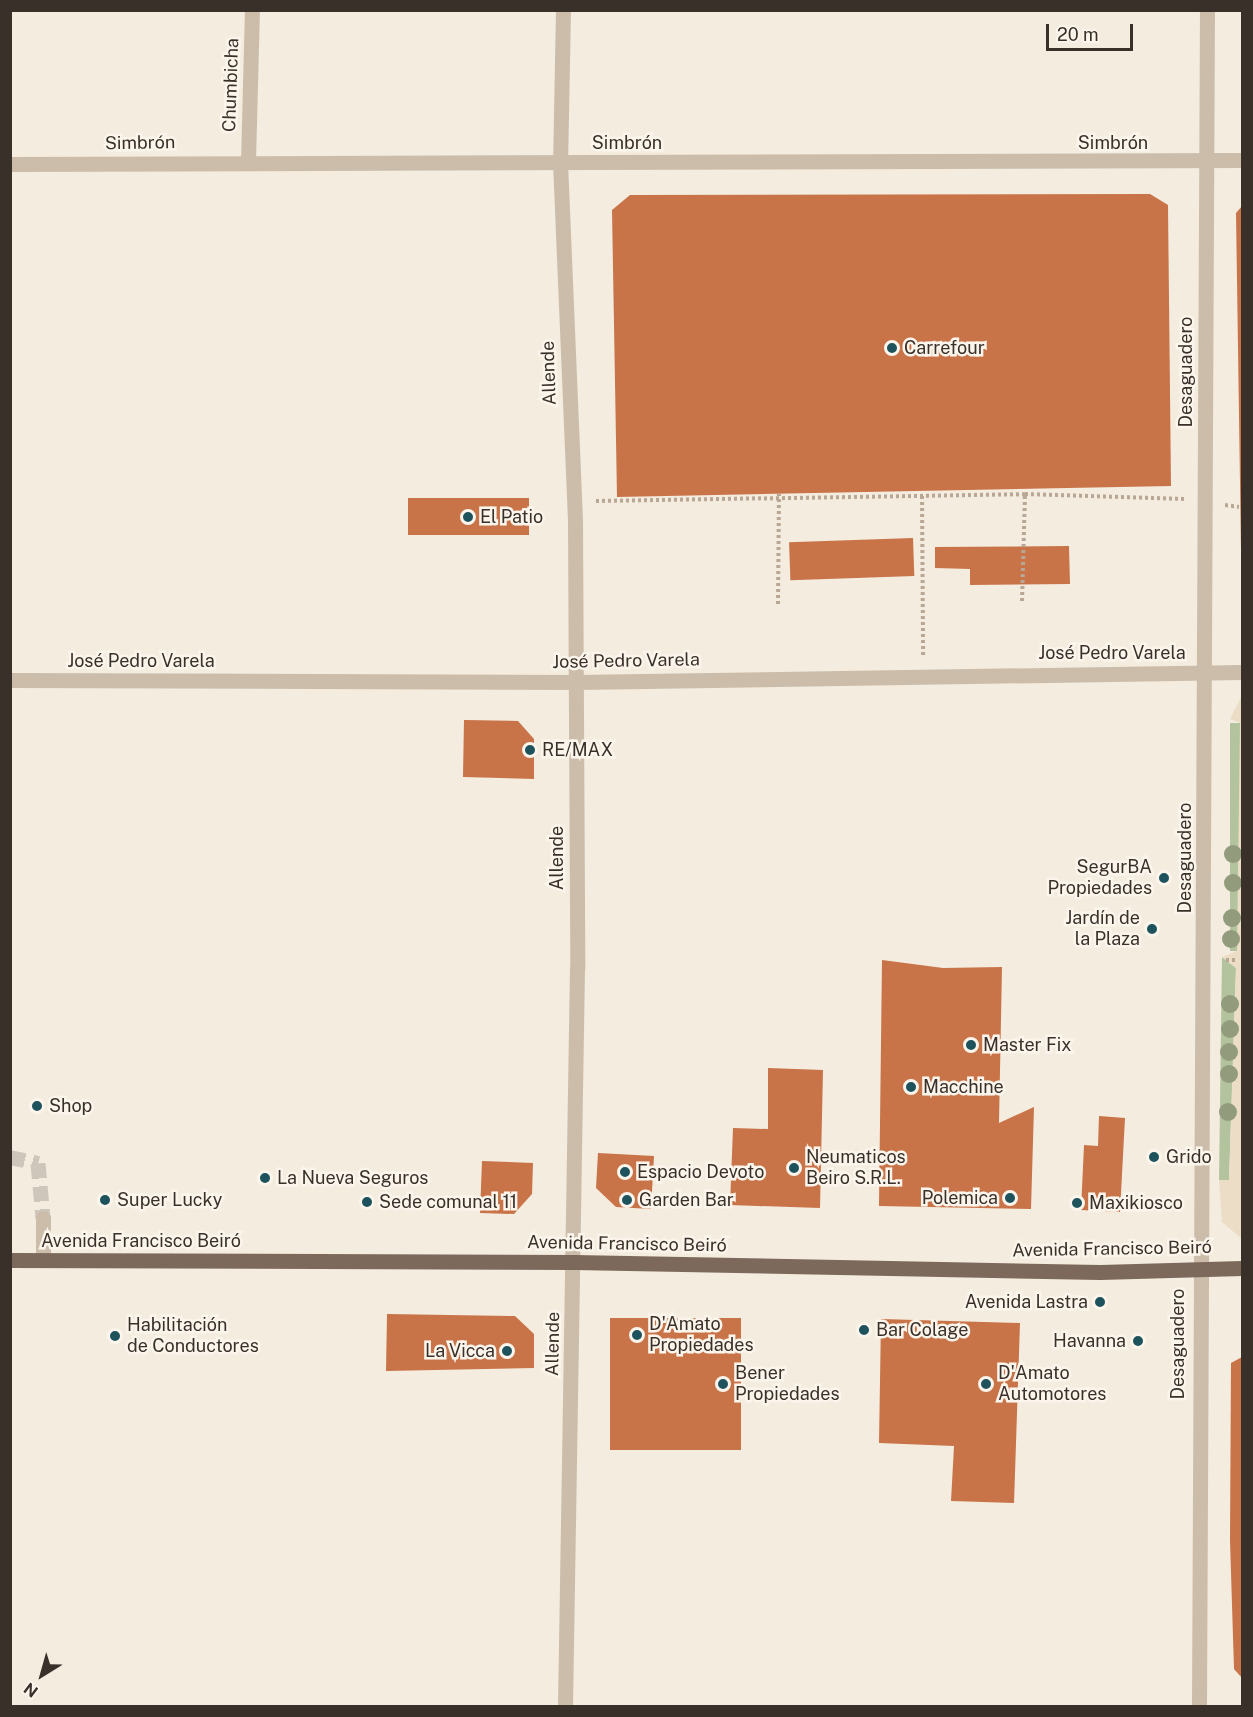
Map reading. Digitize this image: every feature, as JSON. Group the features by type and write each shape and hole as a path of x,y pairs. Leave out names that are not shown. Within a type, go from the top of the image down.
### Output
{"main road":[{"name":"Avenida Francisco Beiró","path":"10,1260 574,1262 1100,1272 1242,1268"}],"street":[{"name":"Chumbicha","path":"248,161 252,10"},
{"name":"Allende","path":"562,10 560,162 576,682 574,1262 565,1707"},
{"name":"Desaguadero","path":"1198,1707 1197,1268 1208,10"},
{"name":"Simbrón","path":"10,164 248,161 1207,162 1242,160"},
{"name":"José Pedro Varela","path":"10,680 576,682 922,674 1242,672"},
{"path":"43,1218 43,1260"}],"path":[{"path":"617,501 779,496 922,496 962,493 1170,497"},
{"path":"1022,601 1025,494"},
{"path":"778,604 779,496"},
{"path":"922,496 922,674"},
{"path":"1226,960 1236,960"}],"green space":[{"path":"1230,723 1240,723 1240,951 1230,951"},
{"path":"1222,957 1236,968 1229,1181 1219,1180"}],"shaded area":[{"path":"1242,695 1242,1239 1222,1222 1219,1180 1229,1180 1236,968 1222,957 1237,951 1240,723 1230,719"}],"building":[{"name":"Carrefour","path":"1150,194 1168,205 1171,486 617,497 612,210 630,195"},
{"path":"1242,206 1242,550 1241,550 1236,213"},
{"name":"El Patio","path":"408,498 529,498 529,535 408,535"},
{"path":"913,538 914,576 790,580 789,542"},
{"path":"1069,546 1070,584 970,585 970,569 935,568 935,547"},
{"path":"464,720 518,721 534,739 534,779 463,777"},
{"path":"882,960 943,968 1002,967 999,1123 1034,1107 1031,1209 879,1206"},
{"name":"Neumaticos Beiro S.R.L.","path":"768,1068 823,1070 820,1208 730,1205 733,1128 768,1129"},
{"path":"1099,1116 1125,1118 1120,1212 1081,1210 1084,1145 1098,1146"},
{"name":"Espacio Devoto","path":"598,1153 654,1156 651,1209 616,1207 596,1188"},
{"path":"482,1161 533,1163 532,1194 514,1214 480,1213"},
{"path":"387,1314 515,1316 534,1334 534,1368 386,1371"},
{"path":"610,1318 741,1318 741,1450 610,1450"},
{"path":"881,1319 1020,1323 1014,1503 951,1501 954,1446 879,1443"},
{"path":"1242,1357 1242,1678 1234,1669 1230,1541 1231,1363"}],"tunnel":[{"path":"10,1157 38,1163 43,1218"}],"place":[{"name":"Carrefour","path":"892,348"},
{"name":"El Patio","path":"468,517"},
{"name":"RE/MAX","path":"530,750"},
{"name":"SegurBA Propiedades","path":"1164,878"},
{"name":"Jardín de la Plaza","path":"1152,929"},
{"name":"Master Fix","path":"971,1045"},
{"name":"Macchine","path":"911,1087"},
{"name":"Shop","path":"37,1106"},
{"name":"Grido","path":"1154,1157"},
{"name":"Neumaticos Beiro S.R.L.","path":"794,1168"},
{"name":"Espacio Devoto","path":"625,1172"},
{"name":"La Nueva Seguros","path":"265,1178"},
{"name":"Polemica","path":"1010,1198"},
{"name":"Super Lucky","path":"105,1200"},
{"name":"Garden Bar","path":"627,1200"},
{"name":"Sede comunal 11","path":"367,1202"},
{"name":"Maxikiosco","path":"1077,1203"},
{"name":"Avenida Lastra","path":"1100,1302"},
{"name":"Bar Colage","path":"864,1330"},
{"name":"D'Amato Propiedades","path":"637,1335"},
{"name":"Habilitación de Conductores","path":"115,1336"},
{"name":"Havanna","path":"1138,1341"},
{"name":"La Vicca","path":"507,1351"},
{"name":"Bener Propiedades","path":"723,1384"},
{"name":"D'Amato Automotores","path":"986,1384"}]}
